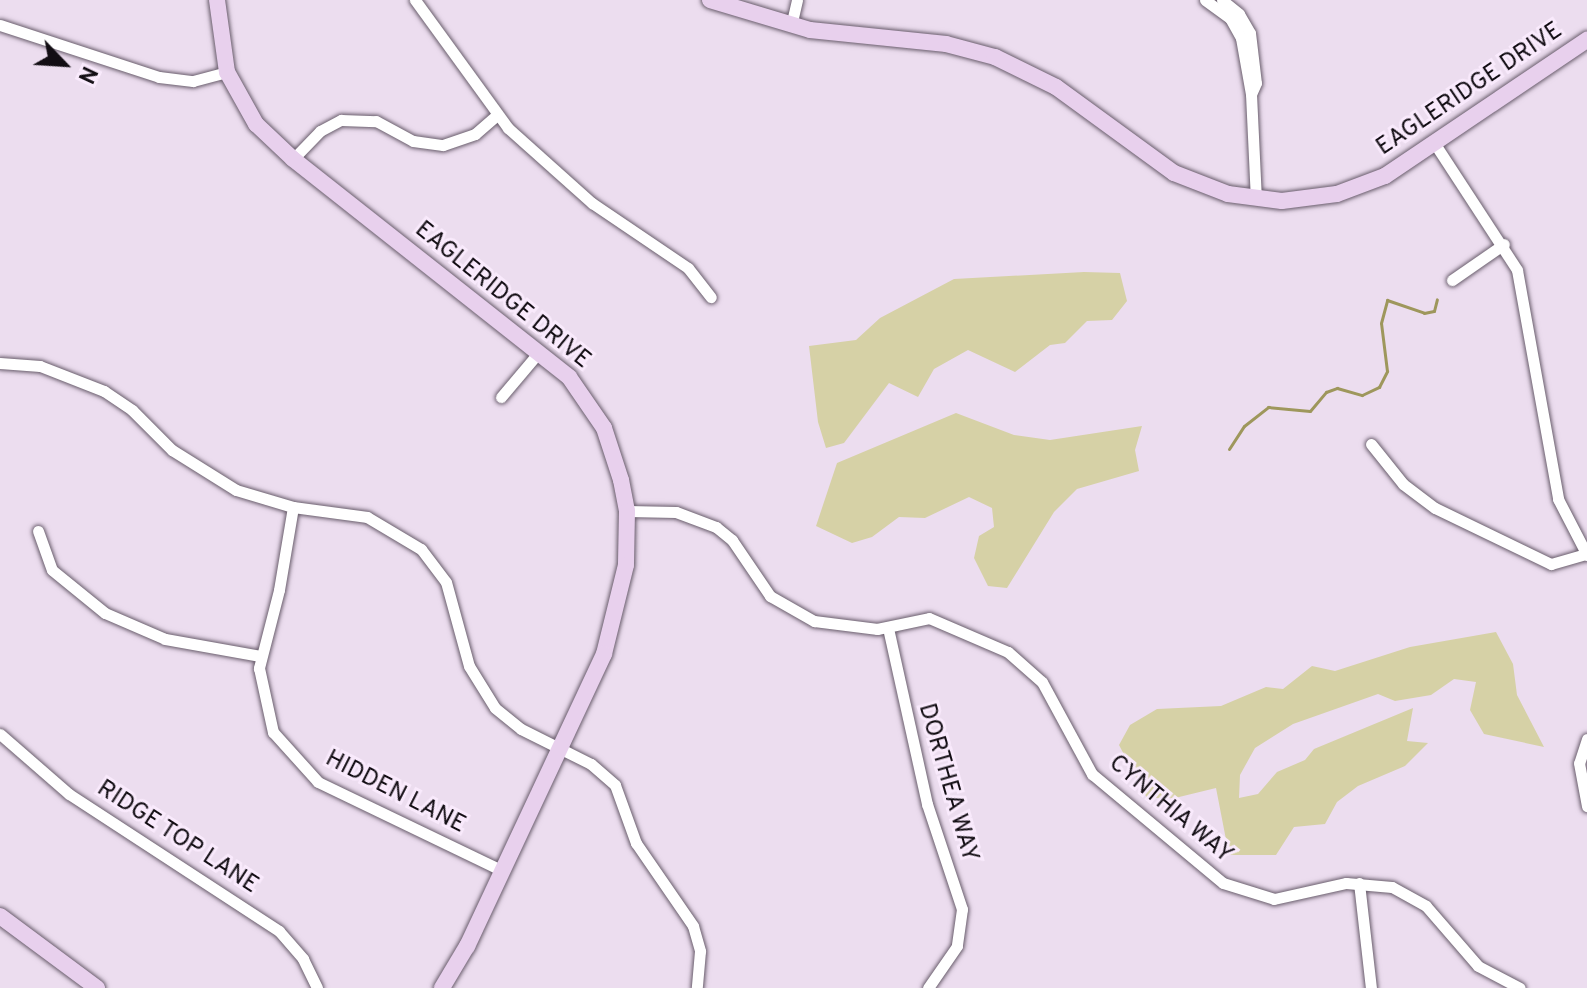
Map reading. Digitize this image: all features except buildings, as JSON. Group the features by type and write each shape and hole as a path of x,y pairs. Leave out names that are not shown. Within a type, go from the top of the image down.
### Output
{"main road":[{"name":"EAGLERIDGE DRIVE","path":"217,0 227,72 256,124 293,159 569,377 604,428 627,511 617,617 561,750 442,988"},
{"name":"EAGLERIDGE DRIVE","path":"710,0 791,26 946,44 995,57 1056,87 1174,173 1214,190 1256,199 1302,200 1346,191 1385,176 1587,40"},
{"path":"0,916 97,988"}],"street":[{"path":"415,0 497,115 592,203 688,268 711,297"},
{"path":"791,26 797,0"},
{"path":"1205,0 1240,33 1251,94 1256,199"},
{"path":"1222,0 1239,14 1250,33 1256,83 1251,94"},
{"path":"0,25 171,80 227,72"},
{"path":"293,159 320,131 341,120 376,121 413,141 443,145 475,134 497,115"},
{"path":"1371,444 1403,484 1435,508 1544,562 1556,564 1587,554 1560,507 1520,280 1504,244 1435,144"},
{"path":"1452,280 1504,244"},
{"path":"501,397 539,352"},
{"path":"0,363 40,366 104,391 204,473 249,495 293,507 367,517 421,549 451,594 464,651 485,694 508,720 599,770 620,793 636,843 693,926 700,951 697,988"},
{"name":"HIDDEN LANE","path":"293,507 279,590 260,656 267,719 280,743 308,775 503,871"},
{"name":"CYNTHIA WAY","path":"627,511 676,512 716,527 732,540 763,589 801,615 841,627 888,628 921,618 937,620 1022,661 1047,689 1092,774 1231,888 1283,899 1359,883 1392,887 1417,900 1478,966 1520,988"},
{"path":"38,531 52,570 105,613 165,639 260,656"},
{"name":"DORTHEA WAY","path":"888,628 927,804 962,909 957,946 928,988"},
{"name":"RIDGE TOP LANE","path":"0,734 46,778 94,812 279,931 303,959 317,988"},
{"path":"1587,739 1579,763 1587,806"},
{"path":"1359,883 1371,988"}],"shaded area":[{"path":"1120,273 1127,301 1112,320 1087,321 1065,343 1050,345 1015,372 968,350 934,369 918,397 889,383 844,443 826,448 818,422 809,346 856,340 880,318 954,279"},
{"path":"956,413 1014,435 1050,440 1142,426 1135,450 1139,471 1077,489 1054,512 1007,588 988,586 974,558 979,536 994,527 992,508 969,497 925,518 899,517 872,537 852,543 816,526 837,463"},
{"path":"1496,632 1513,664 1517,695 1544,747 1484,734 1470,710 1476,682 1454,679 1431,695 1395,701 1378,694 1293,724 1255,748 1240,775 1239,798 1258,794 1277,772 1305,760 1314,749 1413,708 1407,741 1428,743 1405,766 1358,786 1337,802 1325,824 1294,827 1276,855 1229,855 1216,788 1175,798 1147,798 1119,745 1130,725 1157,709 1221,706 1266,687 1283,689 1312,666 1335,671 1410,647"}],"waterway":[{"path":"1229,449 1244,426 1268,407 1310,411 1326,392 1337,388 1362,395 1379,387 1387,371 1381,323 1387,300 1424,313 1434,311 1437,299"}]}
